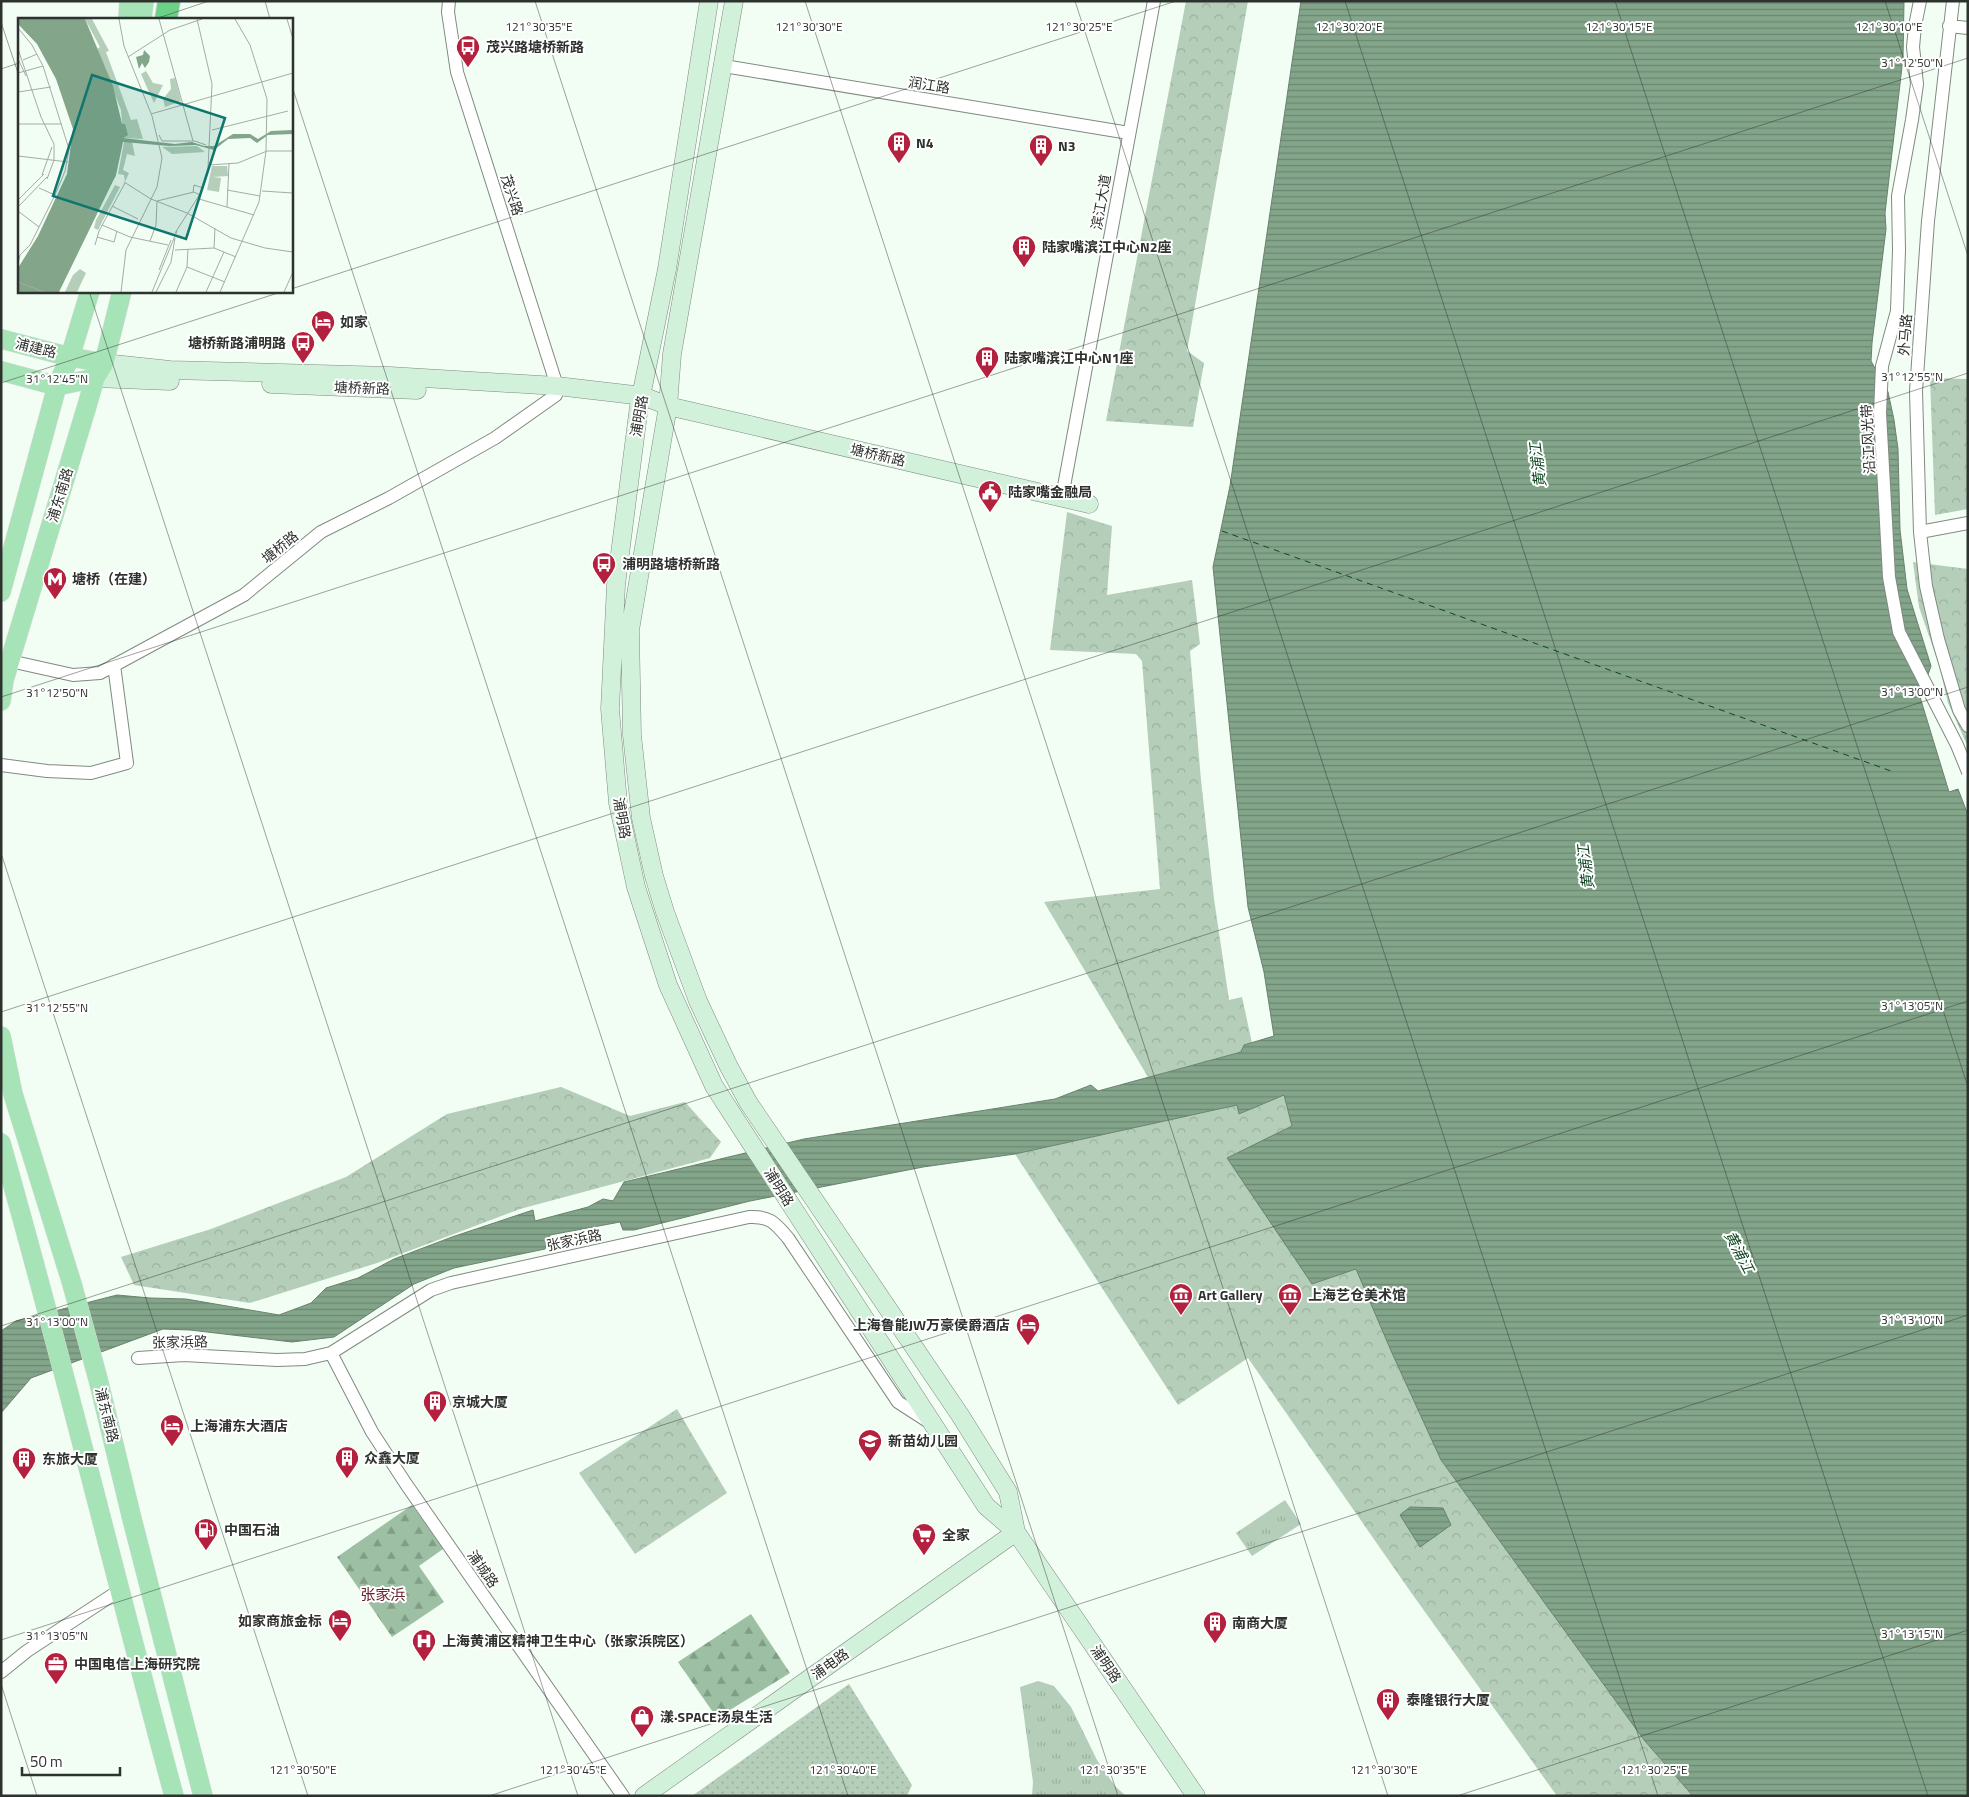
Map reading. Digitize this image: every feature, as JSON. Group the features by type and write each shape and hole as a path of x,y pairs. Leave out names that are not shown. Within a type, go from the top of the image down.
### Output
{"highway":[{"path":"166,18 168,1"}],"main road":[{"path":"128,1 128,18"},
{"path":"142,18 144,1"},
{"path":"160,18 162,1"},
{"path":"172,18 175,1"},
{"name":"浦明路","path":"709,1 667,269 641,401 616,585 610,709 618,803 636,887 668,985 714,1086 986,1506 1016,1532 1196,1796"},
{"name":"浦明路","path":"734,1 672,354 668,406 630,630 633,744 641,818 654,876 665,912 698,1001 728,1065 748,1102 960,1415 1008,1492 1016,1532"},
{"path":"1,592 57,386 70,357 90,292"},
{"name":"浦东南路","path":"1,700 4,680 100,371 122,292"},
{"name":"浦建路","path":"1,340 70,357"},
{"name":"塘桥新路","path":"70,357 100,371"},
{"path":"1,371 57,386"},
{"name":"塘桥新路","path":"57,386 100,371 556,390 580,395 641,401 668,406 1089,504"},
{"name":"浦东南路","path":"1,1036 7,1096 72,1284 98,1379 203,1796"},
{"path":"1,1143 43,1290 174,1796"},
{"name":"浦电路","path":"644,1796 1016,1532"}],"street":[{"name":"茂兴路","path":"449,1 448,12 457,72 556,390"},
{"name":"滨江大道","path":"1062,497 1154,1"},
{"name":"沿江风光带","path":"1920,1 1913,47 1917,84 1898,196 1897,311 1882,366 1880,413 1889,577 1899,632 1957,745 1968,772"},
{"name":"外马路","path":"1953,1 1928,221 1916,391 1920,532 1926,586 1938,639 1959,710 1968,726"},
{"path":"1949,26 1968,28"},
{"name":"润江路","path":"724,66 1129,133"},
{"name":"塘桥路","path":"10,661 74,675 100,673 244,595 321,532 389,498 495,438 556,390"},
{"path":"1920,532 1968,523"},
{"path":"1,765 47,771 91,773 127,763 114,666"},
{"name":"张家浜路","path":"138,1358 184,1355 277,1360 305,1359 331,1353 431,1290 451,1283 749,1217 762,1217 776,1224 788,1238 898,1402 933,1425"},
{"name":"浦城路","path":"331,1353 372,1432 406,1484 623,1796"},
{"path":"1,1672 27,1652 120,1590"}],"green space":[{"path":"1186,1 1248,1 1187,351 1204,363 1193,427 1106,421"},
{"path":"1930,378 1968,379 1968,509 1935,515"},
{"path":"1067,512 1112,526 1107,595 1192,580 1200,644 1190,651 1214,899 1229,1000 1242,997 1252,1043 1241,1052 1148,1077 1044,902 1160,889 1142,661 1136,654 1050,650"},
{"path":"1913,562 1968,569 1968,747 1948,703 1939,665 1919,607"},
{"path":"561,1087 630,1116 685,1102 721,1142 710,1158 520,1209 377,1263 250,1303 134,1285 121,1257 211,1229 346,1177 447,1114"},
{"path":"1285,1094 1292,1126 1227,1159 1356,1268 1441,1460 1644,1740 1693,1796 1557,1796 1410,1591 1248,1358 1178,1405 1015,1154 1237,1105 1240,1114"},
{"path":"677,1409 727,1493 635,1554 579,1473"},
{"path":"1285,1500 1301,1524 1252,1556 1236,1533"},
{"path":"412,1505 443,1549 419,1566 444,1602 392,1637 337,1557"},
{"path":"751,1614 790,1673 717,1718 678,1662"},
{"path":"1038,1681 1054,1686 1071,1707 1097,1760 1115,1786 1126,1796 1032,1796 1033,1782 1020,1687"},
{"path":"849,1684 912,1785 907,1796 692,1796"}],"water":[{"name":"黄浦江","path":"1301,1 1904,1 1903,58 1885,213 1886,229 1871,361 1888,392 1894,420 1898,449 1900,530 1907,589 1931,666 1920,697 1949,792 1958,789 1968,815 1968,1796 1693,1796 1644,1740 1441,1460 1356,1269 1312,1284 1227,1158 1292,1126 1284,1095 1239,1114 1237,1105 1015,1154 923,1167 750,1201 634,1230 623,1230 620,1222 550,1235 545,1249 454,1268 414,1284 334,1337 292,1342 190,1330 163,1329 31,1378 1,1413 1,1331 16,1321 117,1295 186,1299 279,1315 311,1303 326,1288 358,1278 394,1259 452,1237 533,1210 535,1221 588,1207 603,1199 613,1201 624,1182 804,1139 1055,1099 1091,1085 1098,1091 1241,1052 1244,1045 1274,1036 1264,972 1248,907 1213,567 1230,486"},
{"path":"1410,1507 1443,1508 1451,1525 1420,1547 1400,1515"}],"ferry route":[{"path":"1222,531 1891,771"}],"place":[{"name":"茂兴路塘桥新路","path":"468,68"},
{"name":"N4","path":"899,164"},
{"name":"N3","path":"1041,167"},
{"name":"陆家嘴滨江中心N2座","path":"1024,268"},
{"name":"如家","path":"323,343"},
{"name":"塘桥新路浦明路","path":"303,364"},
{"name":"陆家嘴滨江中心N1座","path":"987,379"},
{"name":"陆家嘴金融局","path":"990,513"},
{"name":"浦明路塘桥新路","path":"604,585"},
{"name":"塘桥（在建）","path":"55,600"},
{"name":"Art Gallery","path":"1181,1316"},
{"name":"上海艺仓美术馆","path":"1290,1316"},
{"name":"上海鲁能JW万豪侯爵酒店","path":"1028,1346"},
{"name":"京城大厦","path":"435,1423"},
{"name":"上海浦东大酒店","path":"172,1447"},
{"name":"新苗幼儿园","path":"870,1462"},
{"name":"众鑫大厦","path":"347,1479"},
{"name":"东旅大厦","path":"24,1480"},
{"name":"中国石油","path":"206,1551"},
{"name":"全家","path":"924,1556"},
{"name":"如家商旅金标","path":"340,1642"},
{"name":"南商大厦","path":"1215,1644"},
{"name":"上海黄浦区精神卫生中心（张家浜院区）","path":"424,1662"},
{"name":"中国电信上海研究院","path":"56,1685"},
{"name":"泰隆银行大厦","path":"1388,1721"},
{"name":"漾·SPACE汤泉生活","path":"642,1738"}],"district":[{"name":"张家浜","path":"383,1595"}]}
